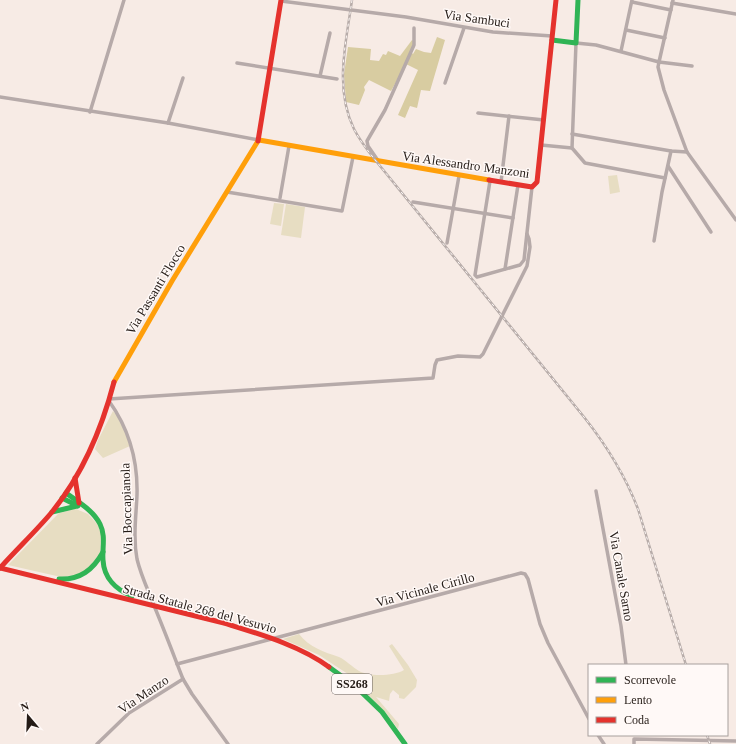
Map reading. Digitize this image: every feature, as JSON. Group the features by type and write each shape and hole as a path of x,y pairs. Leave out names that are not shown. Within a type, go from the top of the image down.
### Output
{"main road":[{"name":"Via Passanti Flocco","path":"1,566 52,512 66,493 100,429 108,409 114,381 123,364 259,140 281,0"},
{"name":"Via Alessandro Manzoni","path":"259,140 459,176 532,187 537,182 556,0"},
{"path":"552,38 576,43 578,0"},
{"path":"75,478 78,504"},
{"path":"66,493 100,524 104,539 104,567 112,585 120,591 146,603"},
{"path":"62,498 78,504"},
{"path":"52,512 78,504"},
{"path":"22,573 38,574 67,580 75,578 90,571 96,565 104,550"},
{"name":"Strada Statale 268 del Vesuvio","path":"1,566 22,573 163,607 222,623 267,636 283,643 318,659 351,682 385,715 405,744"}],"street":[{"path":"90,112 124,0"},
{"name":"Via Sambuci","path":"281,0 406,17 464,28 552,38"},
{"path":"621,51 632,1 671,10"},
{"path":"736,14 672,2 658,67 664,90 687,152 736,220"},
{"path":"380,162 368,146 367,141 385,110 414,45 414,28"},
{"path":"445,83 464,28"},
{"path":"626,30 665,38"},
{"path":"320,76 330,32"},
{"path":"665,178 585,163 572,148 576,43 596,45 659,62 692,66"},
{"path":"238,63 337,79"},
{"path":"168,123 183,78"},
{"path":"0,97 168,123 259,140"},
{"path":"478,113 544,120"},
{"path":"501,182 509,116"},
{"path":"572,134 671,151 687,152"},
{"path":"541,145 572,148"},
{"path":"280,198 289,146"},
{"path":"654,241 671,151"},
{"path":"227,192 342,211 352,157"},
{"path":"668,166 711,232"},
{"path":"447,243 459,176"},
{"path":"490,181 475,275 477,277 520,265 524,260 532,187"},
{"path":"506,269 518,185"},
{"path":"413,202 513,218"},
{"path":"109,400 433,378 434,365 437,360 458,356 480,357 483,354 527,266 530,247 527,234"},
{"name":"Via Boccapianola","path":"109,400 125,426 135,459 137,489 135,529 137,560 183,679 228,744"},
{"name":"Via Canale Sarno","path":"596,491 620,621 626,664"},
{"name":"Via Vicinale Cirillo","path":"177,664 521,573 525,574 528,579 540,624 548,643 588,717"},
{"name":"Via Manzo","path":"97,744 129,713 183,679"},
{"path":"634,744 633,737 736,741"}],"shaded area":[{"path":"437,37 445,40 430,91 421,90 417,108 410,106 405,118 398,115 418,70 406,64 391,91 369,80 364,87 365,90 359,105 346,102 344,74 348,47 371,49 370,60 379,61 383,54 386,55 388,51 400,56 412,40 415,42 410,51 413,54 416,49 431,53"},
{"path":"617,175 620,192 610,194 608,176"},
{"path":"274,203 284,204 281,226 270,224"},
{"path":"286,204 305,207 301,238 281,235"},
{"path":"113,411 121,423 130,446 103,458 95,449"},
{"path":"76,509 88,514 98,525 101,534 100,555 82,574 61,577 8,565 59,513"},
{"path":"299,634 312,646 342,658 359,671 375,675 394,674 404,670 389,646 392,644 417,680 416,687 404,699 399,698 399,695 393,690 390,694 389,701 376,697 399,724 398,729 386,713 354,680 354,678 319,655 283,639"}],"railway":[{"path":"352,0 343,65 343,82 344,98 354,129 361,142 376,161 584,417 615,461 638,509 686,664"},
{"path":"707,736 710,744"}],"traffic: fast":[{"path":"552,40 576,43 578,0"},
{"path":"66,493 85,507 97,519 103,533 103,560 108,578 116,587 132,596"},
{"path":"62,498 78,506"},
{"path":"52,512 77,506"},
{"path":"59,579 73,578 85,573 95,564 103,552"},
{"path":"329,667 355,686 382,712 405,744"}],"traffic: slow":[{"path":"259,140 489,180"},
{"path":"114,382 172,281 258,141"}],"traffic: jam":[{"path":"258,141 281,0"},
{"path":"489,180 532,187 537,182 556,0"},
{"path":"0,568 40,526 73,483 97,434 114,382"},
{"path":"75,478 79,503"},
{"path":"0,568 224,623 292,646 329,667"}]}
